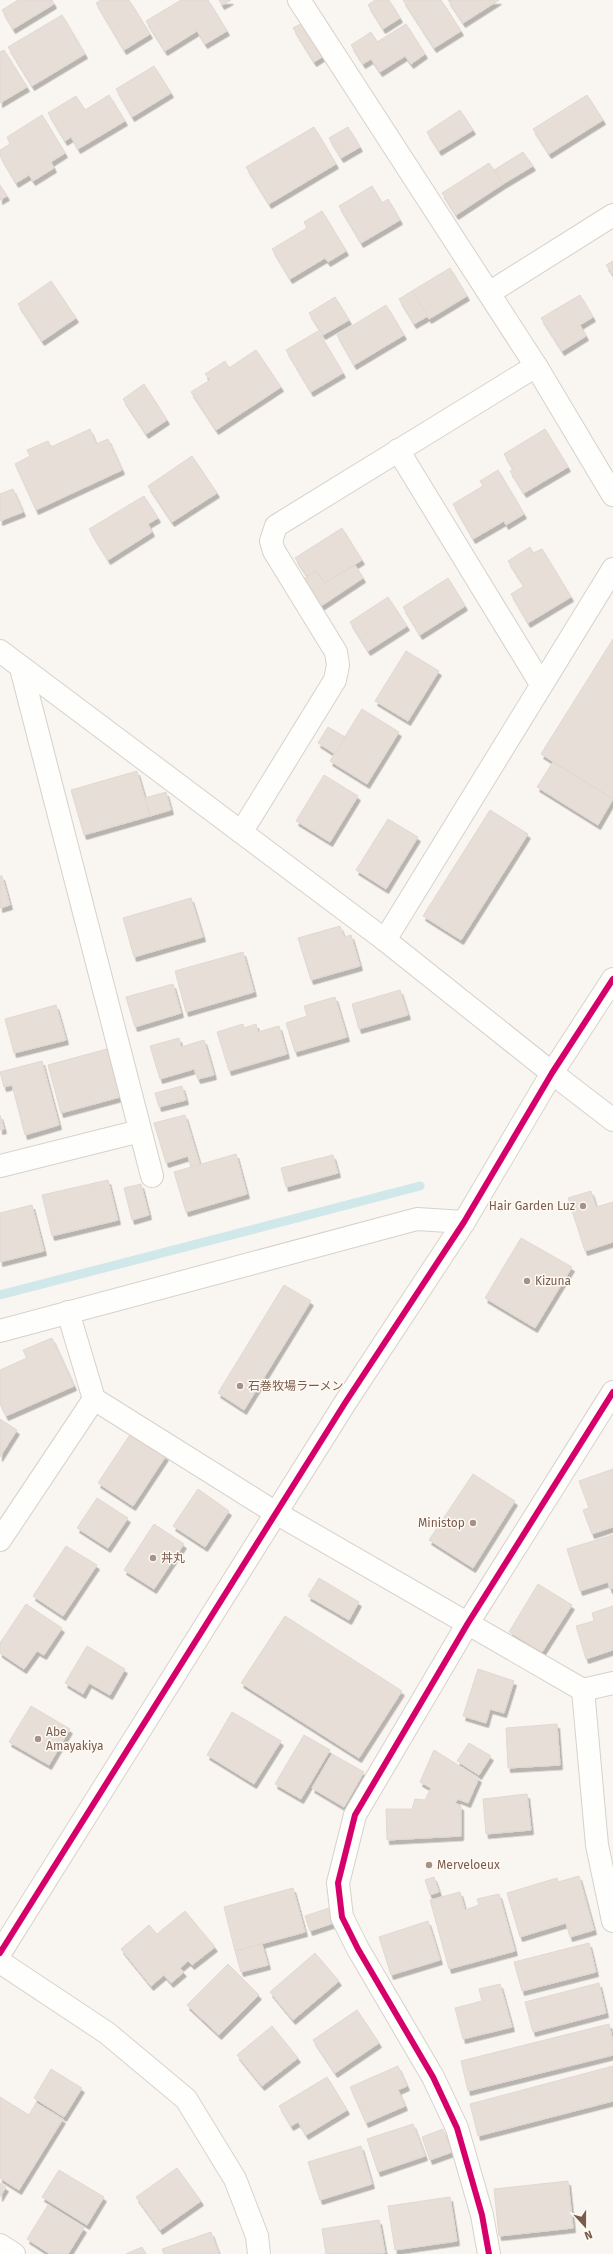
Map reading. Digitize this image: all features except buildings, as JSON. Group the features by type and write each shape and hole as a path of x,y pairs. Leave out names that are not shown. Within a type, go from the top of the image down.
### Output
{"street":[{"path":"303,1 536,366 613,495"},
{"path":"489,293 613,215"},
{"path":"242,831 335,680 338,665 336,652 274,551 271,541 276,526 536,366"},
{"path":"398,450 541,684"},
{"path":"386,940 541,684 613,569"},
{"path":"0,651 386,940 613,1120"},
{"path":"21,668 152,1176"},
{"path":"0,1953 345,1403 464,1222 552,1073 613,979"},
{"path":"0,1166 140,1132"},
{"path":"0,1331 417,1219 464,1222"},
{"path":"68,1312 94,1399 276,1513 583,1690 613,1683"},
{"path":"489,2254 482,2215 457,2128 433,2077 358,1949 342,1917 338,1883 355,1815 468,1624 613,1392"},
{"path":"0,1540 94,1399"},
{"path":"583,1690 605,1845 613,1920"},
{"path":"0,1962 107,2033 186,2099 235,2179 257,2236 259,2254"},
{"path":"0,2245 14,2254"}],"waterway":[{"path":"0,1295 420,1186"}],"cycle path":[{"path":"0,1953 345,1403 464,1222 552,1073 613,979"},
{"path":"489,2254 482,2215 457,2128 433,2077 358,1949 342,1917 338,1883 355,1815 468,1623 613,1392"}],"place":[{"name":"Hair Garden Luz","path":"583,1206"},
{"name":"Kizuna","path":"527,1281"},
{"name":"石巻牧場ラーメン","path":"240,1386"},
{"name":"Ministop","path":"473,1523"},
{"name":"丼丸","path":"153,1558"},
{"name":"Abe Amayakiya","path":"38,1739"},
{"name":"Merveloeux","path":"429,1865"}]}
